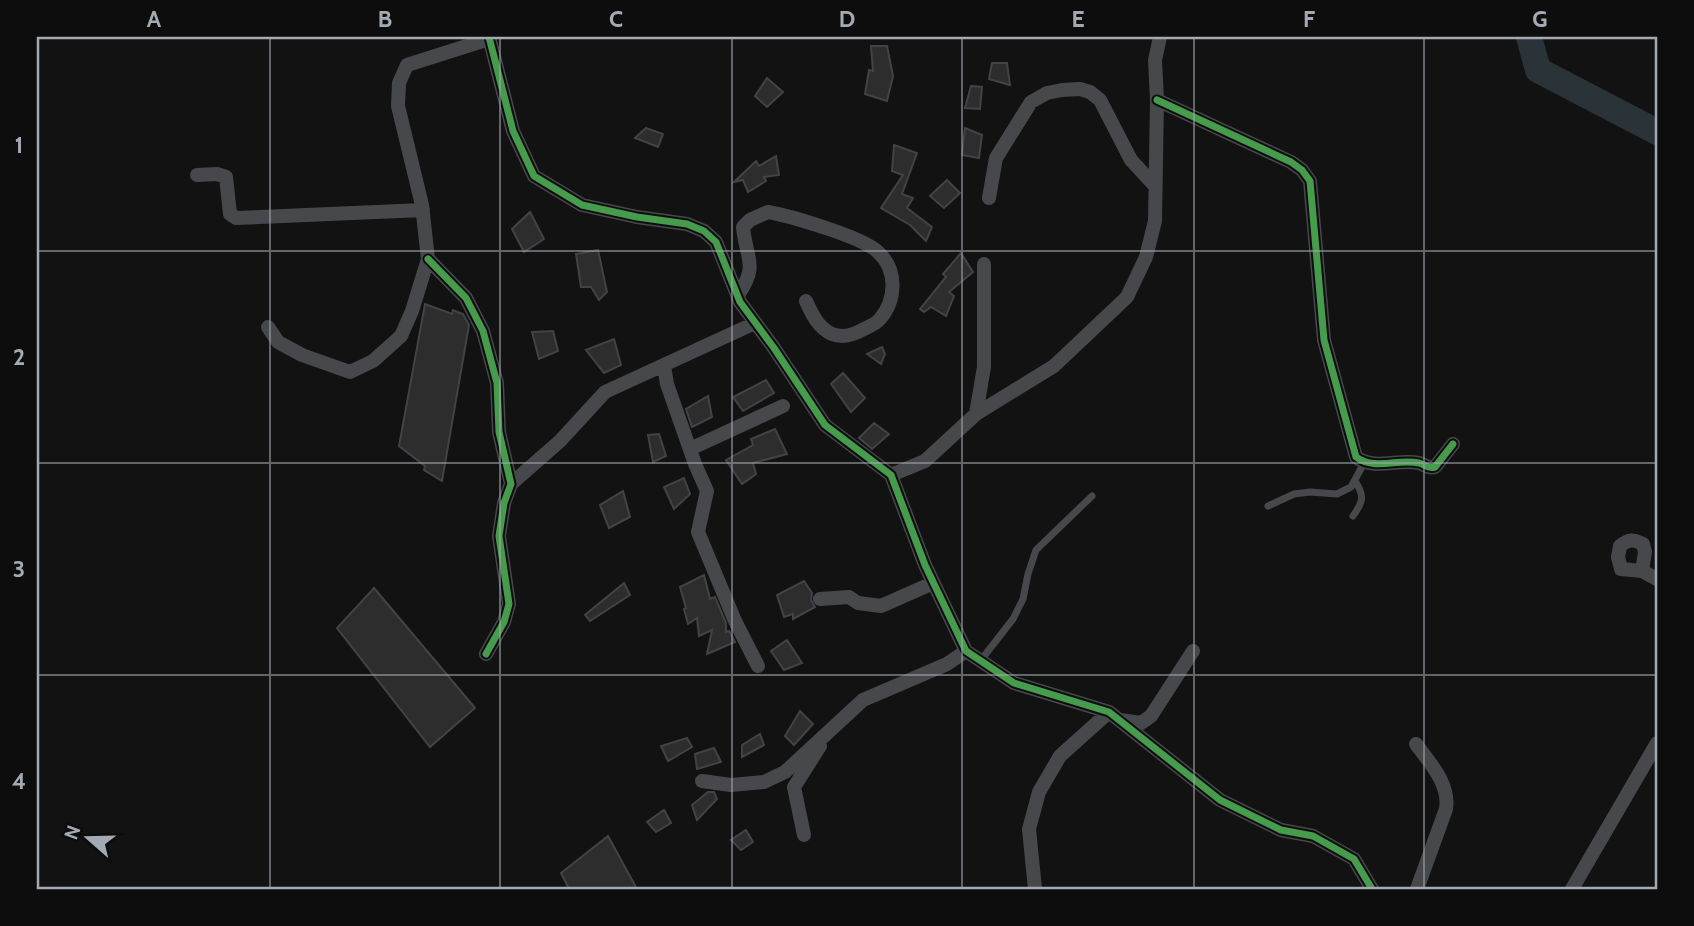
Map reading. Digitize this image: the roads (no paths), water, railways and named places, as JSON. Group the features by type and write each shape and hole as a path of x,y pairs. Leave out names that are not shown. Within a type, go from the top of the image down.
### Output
{"street":[{"path":"891,475 925,461 976,414 1054,366 1127,297 1146,257 1155,221 1155,60 1160,37"},
{"path":"268,327 278,342 302,355 350,372 373,361 401,336 412,311 428,259 423,210 398,106 399,83 407,65 489,38 513,131 534,176 582,205 687,224 704,231 716,242 738,295 825,425 891,475 933,583 966,651 1014,683 1141,723 1151,716 1193,651"},
{"path":"989,198 996,158 1031,102 1047,93 1062,90 1080,89 1090,92 1100,100 1131,160 1155,186"},
{"path":"1157,100 1291,162 1302,170 1310,181 1324,340 1356,457 1364,463 1420,463 1429,468 1435,467 1453,444"},
{"path":"197,175 217,174 226,177 230,214 236,218 423,210"},
{"path":"738,295 747,282 751,266 743,227 750,220 768,212 782,214 865,244 877,250 891,267 892,297 880,320 857,333 841,336 832,334 818,323 806,301"},
{"path":"428,259 466,298 483,331 497,383 499,432 511,484"},
{"path":"976,414 984,368 984,264"},
{"path":"486,654 504,622 509,604 499,536 504,503 511,484 561,441 605,392 755,323"},
{"path":"664,366 667,384 707,491 698,532 735,621 758,666"},
{"path":"690,449 783,406"},
{"path":"1642,571 1657,579"},
{"path":"820,599 849,597 858,603 881,606 933,583"},
{"path":"702,781 732,785 764,782 785,772 863,700 947,664 966,651"},
{"path":"1035,889 1029,829 1039,792 1060,757 1113,716"},
{"path":"1113,716 1220,800 1282,830 1313,836 1354,859 1372,889"},
{"path":"804,835 794,787 835,725"},
{"path":"1572,889 1657,743"},
{"path":"1416,744 1435,771 1448,799 1447,809 1417,889"}],"lane":[{"path":"1268,506 1294,494 1337,494 1352,487 1364,463"},
{"path":"1353,516 1363,503 1362,492 1355,481"},
{"path":"980,661 1013,619 1023,599 1037,550 1092,496"}],"waterway":[{"path":"1529,37 1538,70 1657,132"}]}
